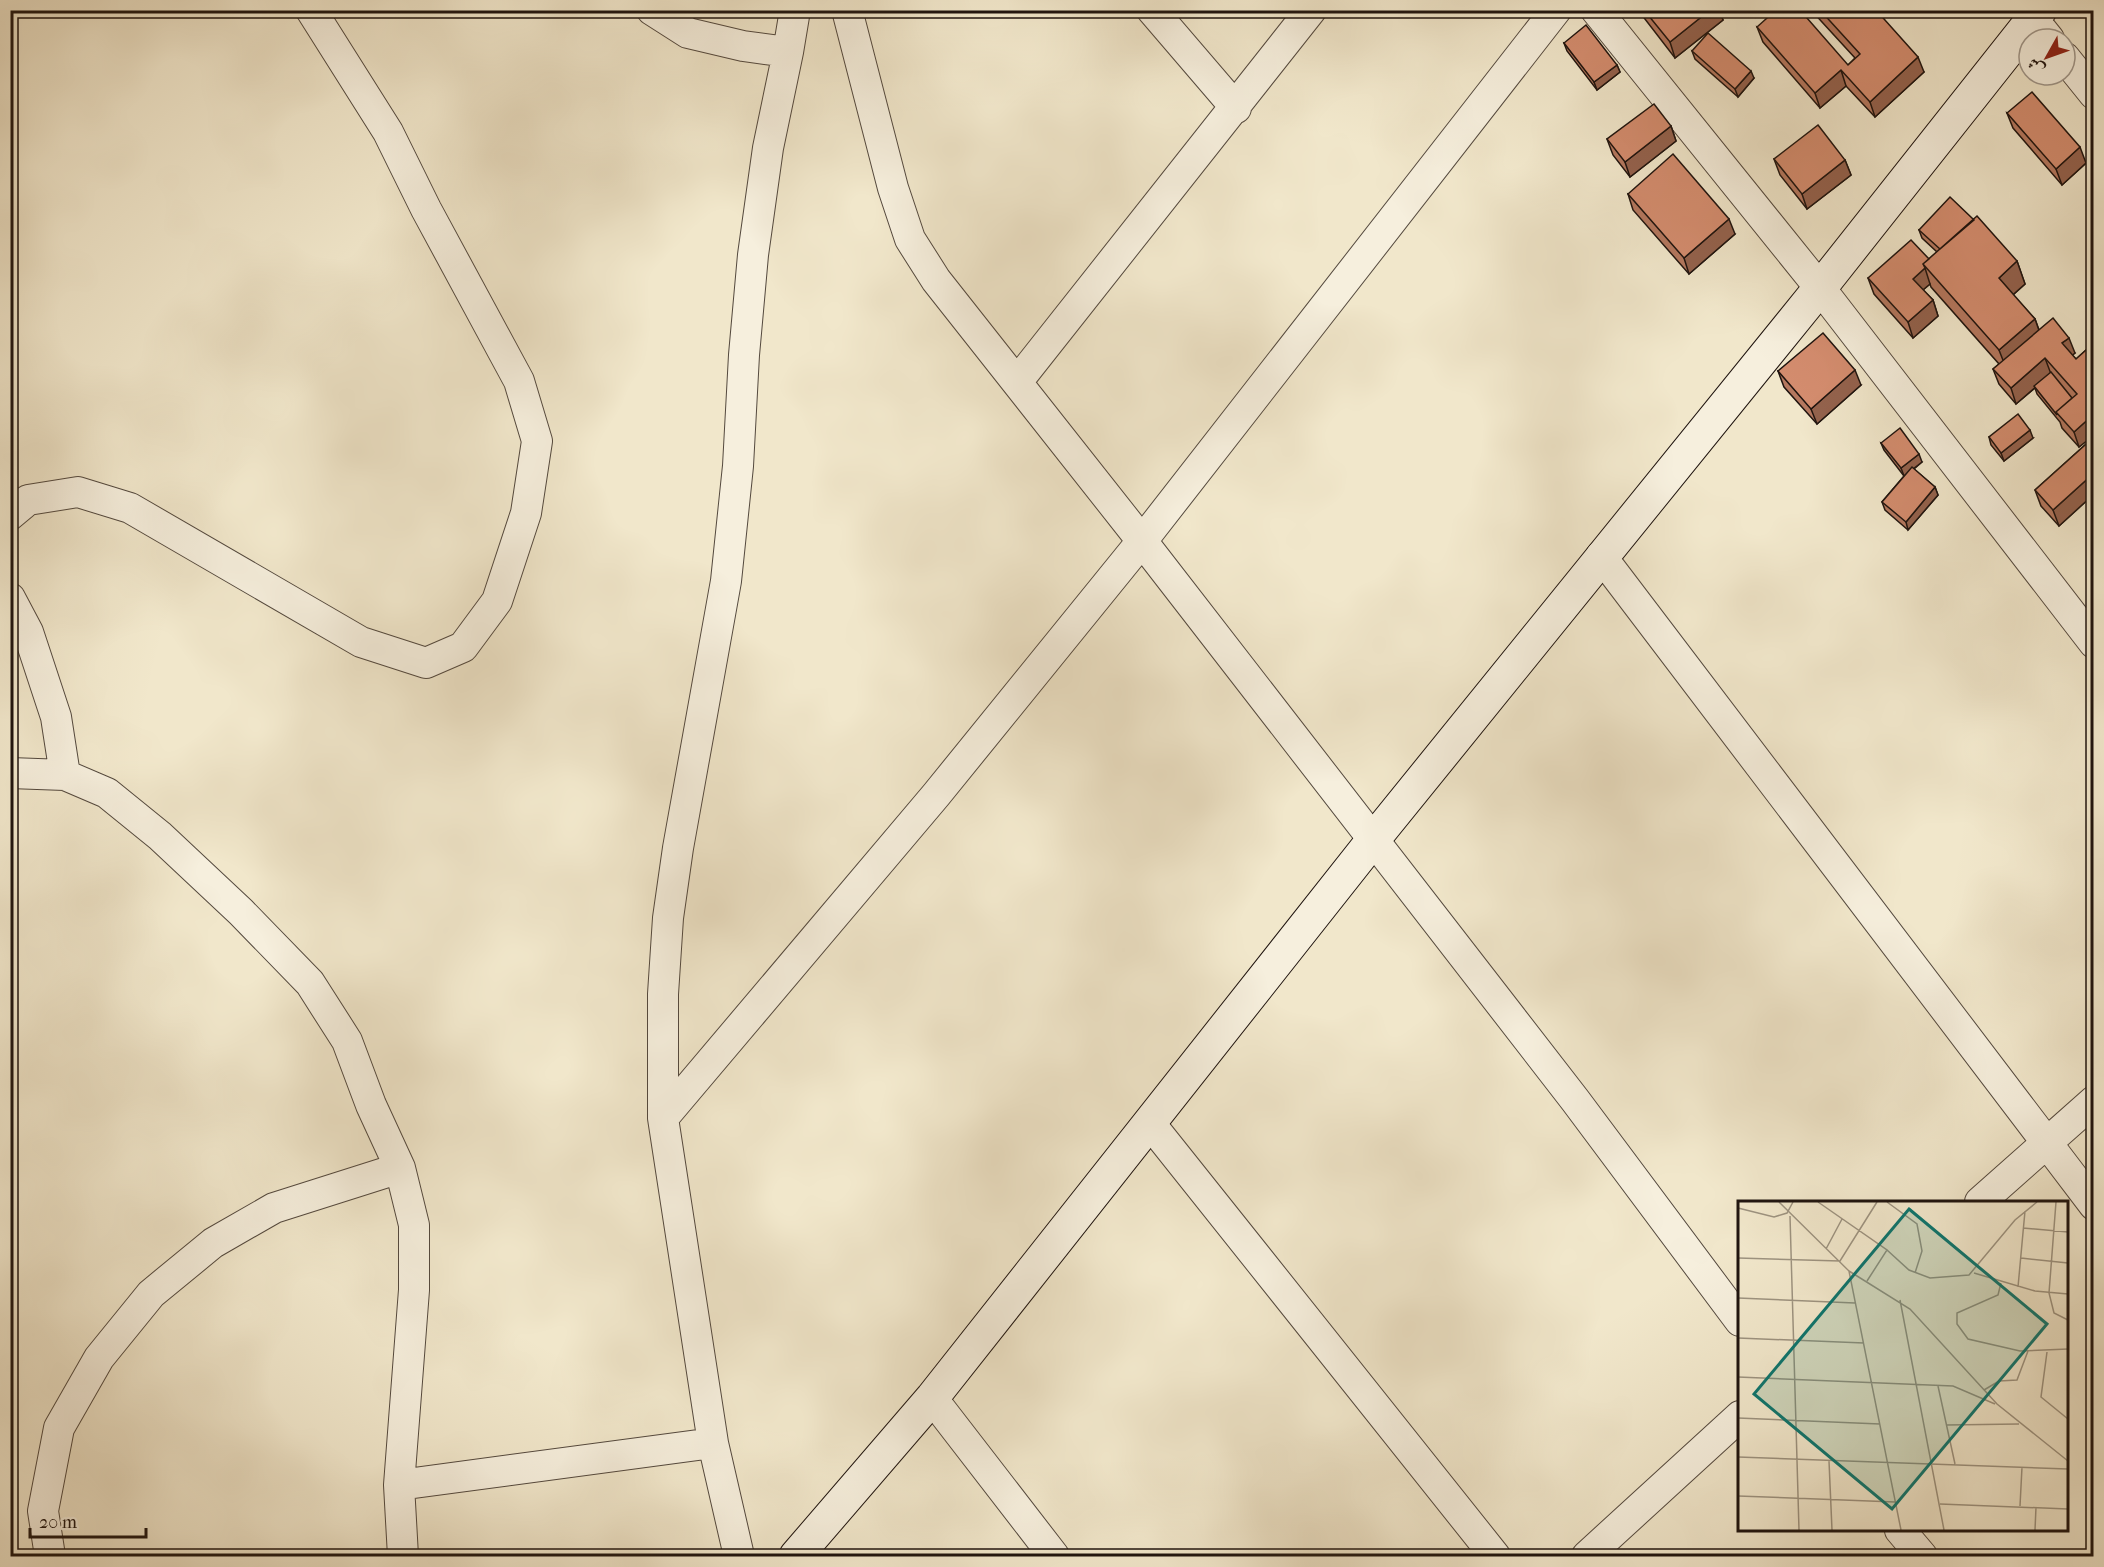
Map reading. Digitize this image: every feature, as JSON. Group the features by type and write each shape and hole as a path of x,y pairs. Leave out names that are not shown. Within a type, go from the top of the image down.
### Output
{"street":[{"path":"10,515 28,500 78,492 130,508 361,642 426,663 463,647 497,601 526,513 537,441 519,381 388,132 311,10"},
{"path":"652,10 688,33 743,46 788,52"},
{"path":"739,1557 714,1443 663,1118 663,994 668,918 678,848 726,581 738,466 744,355 753,255 768,148 795,10"},
{"path":"847,10 893,188 910,239 936,280 1142,541 1575,1100 1738,1319"},
{"path":"1152,10 1236,108"},
{"path":"1017,382 1236,108 1311,10"},
{"path":"663,1118 936,795 1142,541 1556,10"},
{"path":"1596,10 1820,288 2094,643"},
{"path":"796,1557 932,1398 1373,840 1601,556 2041,23"},
{"path":"2077,72 2094,93"},
{"path":"1601,556 2094,1205"},
{"path":"10,598 28,632 56,717 65,775"},
{"path":"10,773 65,775 107,793 160,836 241,912 310,983 347,1041 371,1105 400,1168 414,1225 414,1290 399,1485 403,1557"},
{"path":"1982,1201 2094,1101"},
{"path":"1149,1122 1495,1557"},
{"path":"50,1557 44,1511 59,1428 99,1358 151,1294 213,1243 274,1208 400,1168"},
{"path":"932,1398 1054,1557"},
{"path":"1587,1557 1738,1418"},
{"path":"399,1485 714,1443"},
{"path":"1901,1531 1922,1557"}],"building":[{"path":"1644,10 1710,10 1670,42"},
{"path":"1776,10 1800,10 1848,65 1860,54 1820,10 1876,10 1918,57 1870,102 1841,70 1815,93 1757,27"},
{"path":"1586,25 1617,65 1594,82 1564,43"},
{"path":"1708,33 1751,71 1735,89 1692,51"},
{"path":"2032,92 2080,147 2056,169 2007,113"},
{"path":"1654,104 1671,126 1625,162 1607,139"},
{"path":"1818,125 1845,160 1802,194 1774,159"},
{"path":"1673,154 1729,219 1684,258 1628,194"},
{"path":"1950,197 1974,220 1940,249 1919,230"},
{"path":"1977,216 2017,261 1999,278 2035,319 1999,350 1923,264"},
{"path":"1911,240 1929,259 1923,264 1925,268 1913,279 1933,300 1908,322 1868,278"},
{"path":"2053,318 2069,338 2062,343 2076,359 2094,343 2094,414 2074,432 2056,412 2077,394 2045,358 2011,388 1993,369"},
{"path":"1823,333 1855,370 1811,409 1778,371"},
{"path":"2051,372 2072,398 2056,412 2057,415 2034,386"},
{"path":"2018,414 2030,430 2001,453 1989,437"},
{"path":"1900,428 1919,454 1901,468 1881,443"},
{"path":"2094,437 2094,473 2053,510 2035,490"},
{"path":"1912,467 1935,487 1906,522 1882,502"}]}
